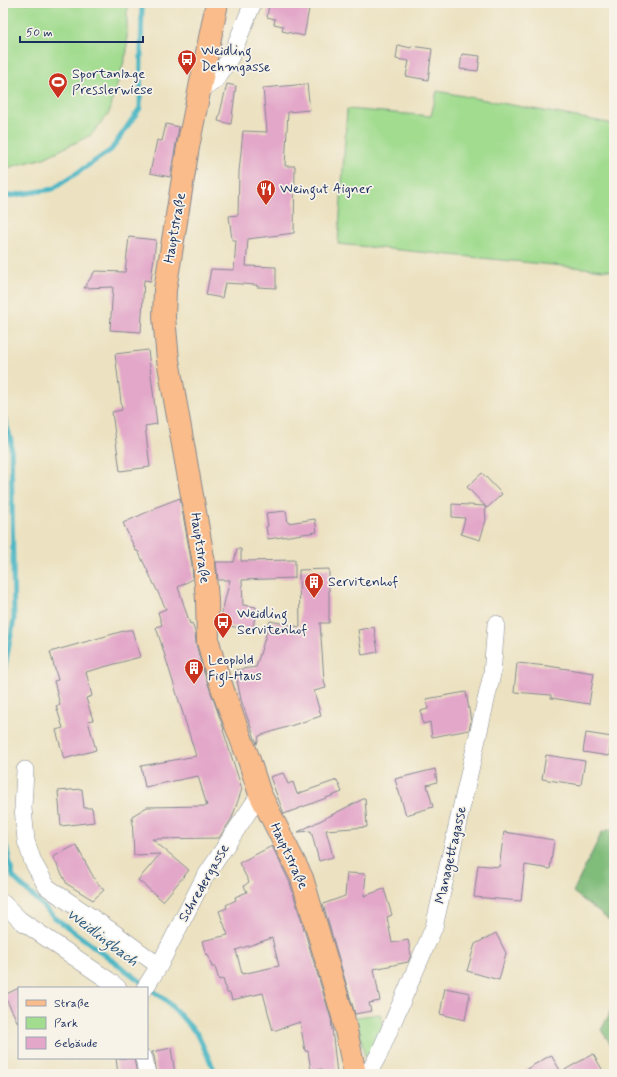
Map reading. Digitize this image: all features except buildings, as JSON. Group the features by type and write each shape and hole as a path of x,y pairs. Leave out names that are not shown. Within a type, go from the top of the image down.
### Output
{"main road":[{"name":"Hauptstraße","path":"217,3 199,91 168,267 164,317 168,360 204,563 208,641 217,676 248,757 260,794 302,878 343,1016 355,1074"}],"street":[{"path":"199,91 216,80 223,70 253,3"},
{"name":"Managettagasse","path":"368,1074 434,927 492,674 496,624"},
{"path":"25,770 23,808 26,841 33,862 47,886 113,932 152,976"},
{"name":"Schredergasse","path":"152,976 203,880 260,794"},
{"path":"3,903 20,920 117,987"},
{"path":"144,1059 147,1074"}],"green space":[{"name":"Sportanlage Presslerwiese","path":"3,3 127,3 127,51 109,113 91,135 44,158 3,169"},
{"path":"437,91 614,124 614,271 338,244 347,109 431,116"},
{"path":"614,828 614,924 573,892 602,832"},
{"path":"614,1005 614,1049 601,1030"},
{"path":"380,1014 384,1031 372,1056 365,1057 356,1017"}],"waterway":[{"name":"Weidlingbach","path":"3,197 53,189 111,150 140,108 142,3"},
{"name":"Weidlingbach","path":"3,414 11,440 14,620 3,676"},
{"name":"Weidlingbach","path":"3,832 13,877 54,917 167,1001 198,1035 216,1074"}],"place":[{"name":"Weidling Dehmgasse","path":"187,76"},
{"name":"Sportanlage Presslerwiese","path":"58,99"},
{"name":"Weingut Aigner","path":"266,206"},
{"name":"Servitenhof","path":"314,599"},
{"name":"Weidling Servitenhof","path":"223,639"},
{"name":"Leoplold Figl-Haus","path":"194,685"}]}
